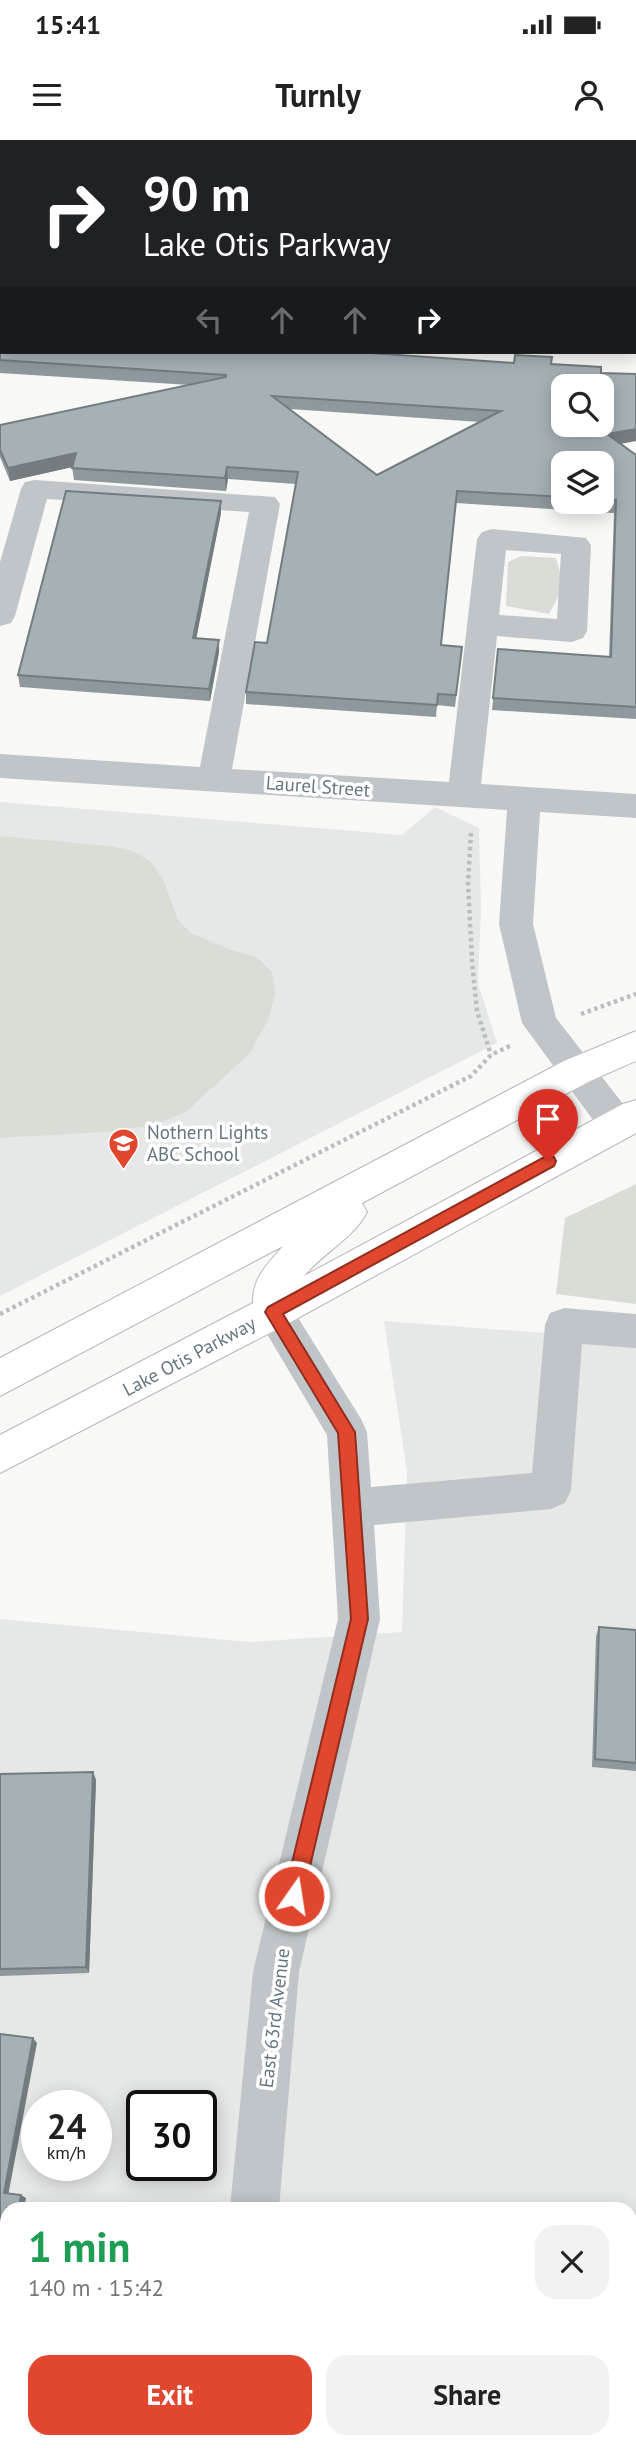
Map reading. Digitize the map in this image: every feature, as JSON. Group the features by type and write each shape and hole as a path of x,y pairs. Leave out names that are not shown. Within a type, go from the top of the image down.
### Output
{"main road":[{"path":"0,1378 577,1071 636,1045"},
{"name":"Lake Otis Parkway","path":"0,1455 273,1312 627,1119"},
{"path":"273,1312 272,1287 302,1251 387,1174"}],"street":[{"path":"0,616 35,489 265,504 214,779"},
{"path":"464,795 481,624"},
{"name":"Laurel Street","path":"0,766 636,806"},
{"path":"524,800 516,924 540,1023 577,1071 627,1119"},
{"name":"East 63rd Avenue","path":"255,2202 276,1972 359,1619 347,1432 273,1312"},
{"path":"352,1508 551,1490 564,1325 636,1331"}],"path":[{"path":"0,1314 471,1076 491,1055 477,1011 472,961 468,883 472,833 461,831"}],"shaded area":[{"path":"521,556 556,558 564,586 549,614 506,606 508,562"},
{"name":"Nothern Lights ABC School","path":"0,802 402,835 435,807 479,828 481,909 478,983 497,1043 0,1296"},
{"path":"0,836 109,846 133,851 151,862 163,879 178,920 191,933 228,949 257,957 272,972 275,993 269,1018 249,1054 187,1111 155,1125 104,1132 0,1138"},
{"path":"636,1184 636,1304 556,1294 565,1218"},
{"path":"384,1321 636,1340 636,2202 0,2202 0,1619 249,1642 402,1632 407,1472"}],"building":[{"path":"0,354 385,354 514,363 515,355 552,357 551,364 601,367 601,373 636,374 636,429 614,433 614,374 551,374 551,437 611,437 636,455 636,707 493,698 498,649 611,657 616,500 614,451 551,451 551,496 457,491 441,645 462,647 456,695 438,694 437,705 246,692 255,642 267,643 298,472 227,467 225,478 72,468 76,453 8,468 0,450 0,425 226,377 0,360","holes":["272,396 501,411 377,475"]},
{"path":"66,491 221,501 193,638 219,640 209,689 18,675"},
{"path":"599,1627 636,1630 636,1763 595,1759"},
{"path":"93,1772 86,1967 0,1969 0,1774"},
{"path":"0,2034 33,2038 23,2090 21,2090 4,2193 21,2195 20,2202 0,2202"}],"place":[{"name":"Nothern Lights ABC School","path":"124,1170"}],"route":[{"path":"294,1896 359,1619 347,1432 273,1312 548,1161"}]}
